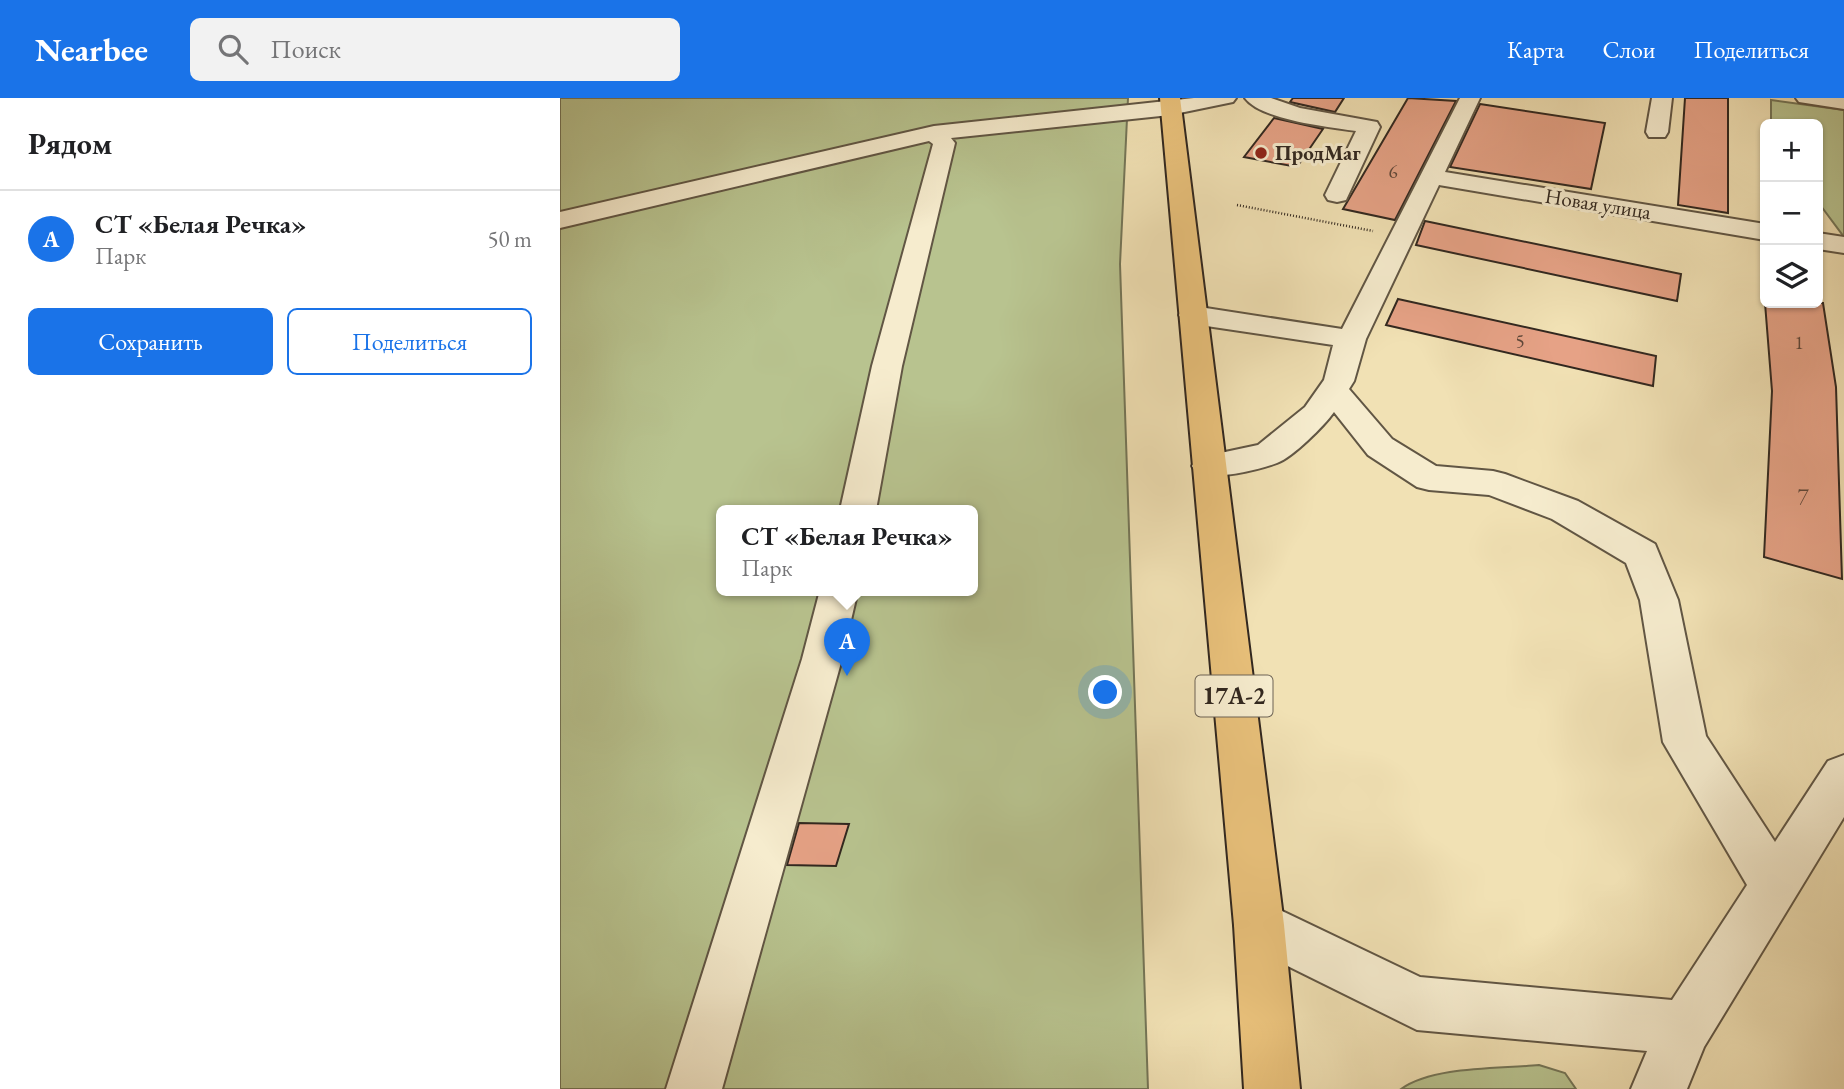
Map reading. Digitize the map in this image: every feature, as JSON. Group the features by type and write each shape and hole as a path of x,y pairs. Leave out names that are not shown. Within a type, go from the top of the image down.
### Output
{"main road":[{"name":"17А-2","path":"1170,104 1259,925 1272,1089"}],"street":[{"path":"560,220 934,133 1226,98"},
{"path":"1255,98 1265,104 1311,116 1369,127 1337,195"},
{"path":"1209,466 1268,454 1316,414 1333,390 1339,381 1348,344 1469,98"},
{"path":"1657,132 1662,98"},
{"path":"1806,98 1844,103"},
{"path":"859,505 887,366 944,143 934,133"},
{"name":"Новая улица","path":"1431,177 1760,231"},
{"path":"1823,241 1844,245"},
{"path":"1193,315 1348,344"},
{"path":"1333,390 1380,447 1429,478 1493,483 1565,510 1642,554 1659,600 1685,742 1775,885"},
{"path":"694,1089 822,660 838,596"},
{"path":"1659,1089 1685,1028 1844,776"},
{"path":"1259,925 1417,1003 1685,1028"}],"path":[{"path":"1237,205 1401,236"}],"green space":[{"path":"560,98 1128,98 1120,264 1148,1089 560,1089"},
{"path":"1771,100 1844,110 1844,237 1823,209 1823,119 1771,119"},
{"path":"1539,1065 1565,1073 1576,1089 1401,1089 1448,1072"}],"building":[{"path":"1293,98 1344,98 1335,112 1290,102"},
{"path":"1408,98 1456,101 1395,220 1343,209"},
{"path":"1685,98 1728,98 1728,213 1678,205"},
{"path":"1480,104 1605,123 1591,189 1450,167"},
{"path":"1274,118 1323,129 1297,167 1244,157"},
{"path":"1425,221 1681,274 1677,301 1416,245"},
{"path":"1398,299 1656,356 1653,386 1386,325"},
{"path":"1823,303 1836,387 1842,579 1764,557 1772,391 1765,308 1823,308"},
{"path":"799,823 849,824 836,866 787,865"}],"place":[{"name":"ПродМаг","path":"1261,153"},
{"name":"СТ «Белая Речка»","path":"847,676"}]}
